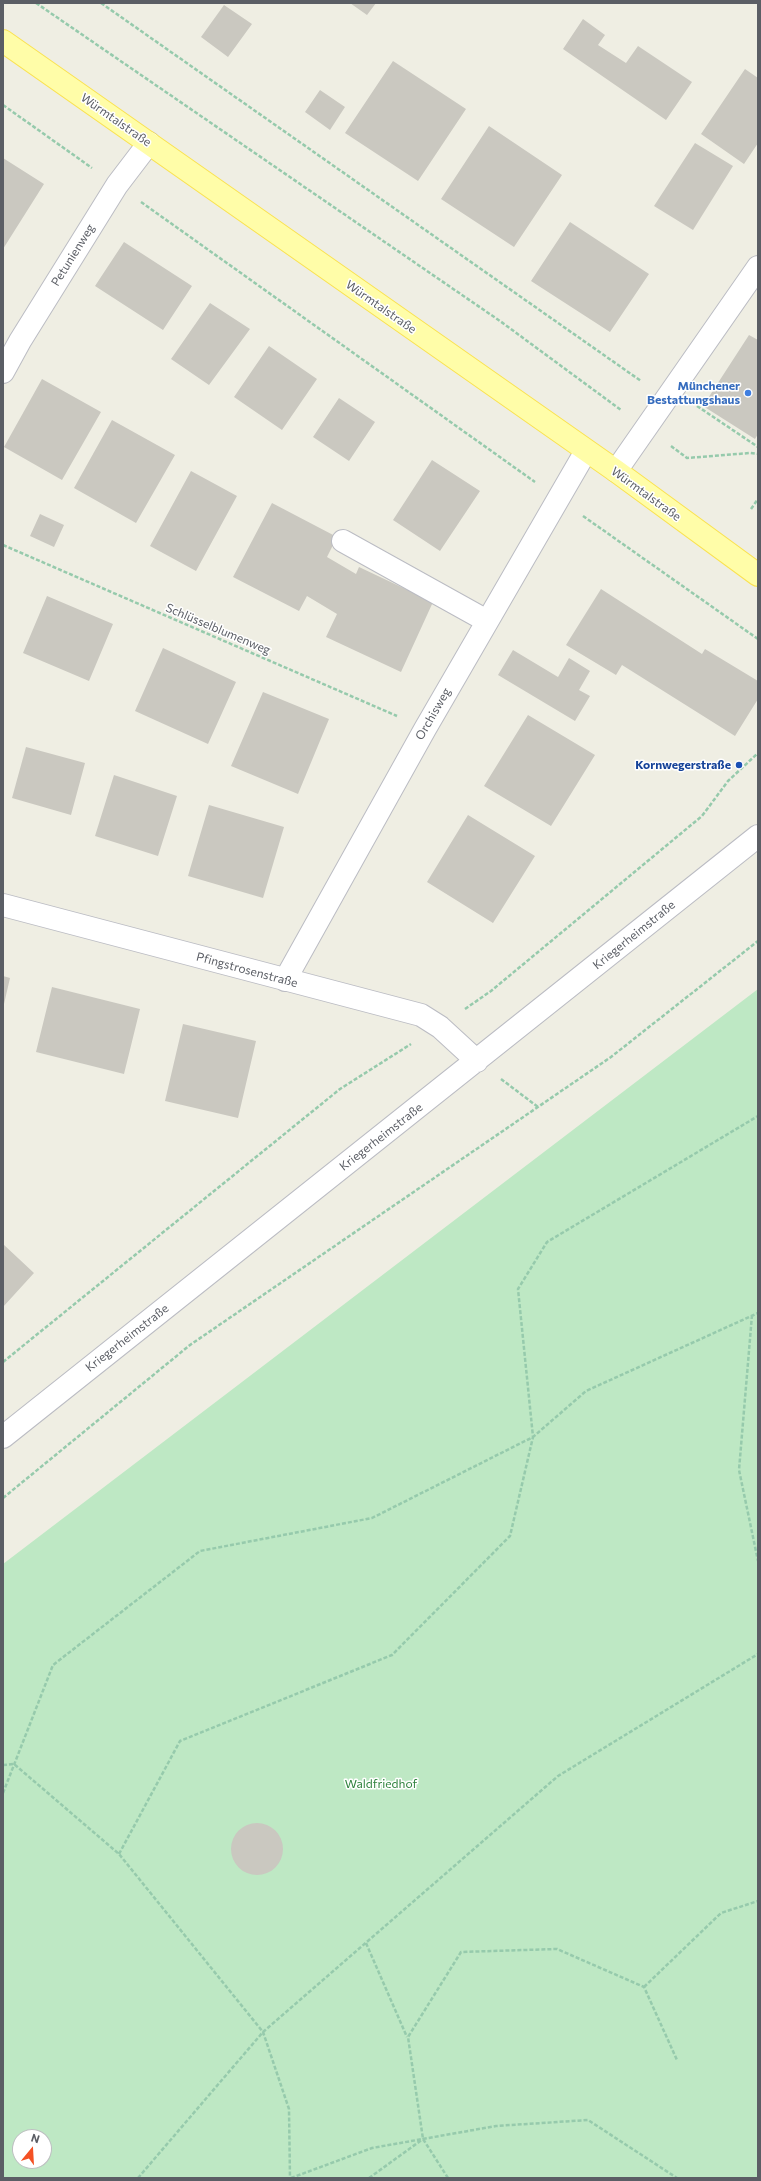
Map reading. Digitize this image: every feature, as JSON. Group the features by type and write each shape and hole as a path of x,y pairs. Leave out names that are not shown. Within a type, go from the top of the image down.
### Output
{"main road":[{"name":"Würmtalstraße","path":"3,41 616,472 758,575"}],"street":[{"name":"Petunienweg","path":"3,372 20,341 117,185 149,143"},
{"path":"616,472 758,267"},
{"name":"Orchisweg","path":"285,980 425,728 586,451"},
{"path":"343,541 487,621"},
{"name":"Kriegerheimstraße","path":"3,1437 758,836"},
{"name":"Pfingstrosenstraße","path":"3,904 421,1015 440,1027 477,1061"}],"path":[{"path":"36,3 500,321 687,458 750,452 758,454"},
{"path":"101,3 666,399 682,408 691,402 758,447"},
{"path":"3,105 758,639"},
{"path":"751,509 758,499"},
{"name":"Schlüsselblumenweg","path":"3,545 425,728"},
{"path":"3,1362 340,1089 440,1027 491,991 702,816 728,781 758,753"},
{"path":"3,1498 190,1345 611,1057 758,942"},
{"path":"477,1061 538,1107"},
{"path":"119,1854 180,1741 392,1655 510,1536 533,1437 518,1289 547,1242 758,1116"},
{"path":"3,1793 53,1665 200,1551 372,1518 533,1437 586,1391 758,1313"},
{"path":"752,1315 739,1470 758,1561"},
{"path":"138,2178 263,2032 558,1776 758,1654"},
{"path":"3,1765 14,1764 119,1854 263,2032 289,2109 290,2178 372,2148 496,2126 588,2120 677,2178"},
{"path":"644,1987 721,1913 758,1901"},
{"path":"366,1943 408,2038 423,2139 448,2178"},
{"path":"408,2038 461,1952 557,1949 644,1987 677,2060"},
{"path":"369,2178 423,2139"}],"green space":[{"name":"Waldfriedhof","path":"758,989 758,2178 3,2178 3,1564"}],"building":[{"path":"350,3 376,3 367,15"},
{"path":"224,5 252,24 228,57 201,37"},
{"path":"583,19 605,35 598,45 626,63 638,46 692,82 666,120 563,49"},
{"path":"393,61 466,109 418,181 345,133"},
{"path":"745,69 758,78 758,143 744,164 701,134"},
{"path":"320,90 345,107 330,130 305,112"},
{"path":"489,126 562,175 514,247 441,199"},
{"path":"695,143 733,166 693,230 654,206"},
{"path":"3,158 44,184 3,249"},
{"path":"570,222 649,274 610,332 531,281"},
{"path":"124,242 192,286 163,330 95,286"},
{"path":"210,303 250,329 209,385 171,359"},
{"path":"749,335 758,340 758,434 755,439 703,406"},
{"path":"269,346 317,379 282,430 234,397"},
{"path":"42,379 101,412 62,480 4,447"},
{"path":"339,398 375,422 349,461 313,437"},
{"path":"112,420 175,455 136,523 74,488"},
{"path":"432,460 480,491 440,551 393,520"},
{"path":"191,471 237,496 196,571 150,546"},
{"path":"272,503 337,537 327,557 356,574 359,567 433,602 401,672 326,637 337,614 307,596 299,611 233,577"},
{"path":"40,514 64,525 54,547 30,536"},
{"path":"601,589 702,654 705,649 758,681 758,699 735,736 622,665 616,675 566,645"},
{"path":"47,596 113,624 89,681 23,653"},
{"path":"163,648 236,682 208,744 135,711"},
{"path":"513,650 558,677 569,658 590,671 579,690 590,696 575,721 498,675"},
{"path":"263,692 329,719 298,794 231,766"},
{"path":"528,715 595,755 551,826 484,786"},
{"path":"26,747 85,763 71,815 12,798"},
{"path":"114,775 177,796 158,856 95,836"},
{"path":"209,805 284,827 263,898 188,876"},
{"path":"468,815 535,856 493,923 427,882"},
{"path":"3,976 10,978 4,1004 3,1004"},
{"path":"52,987 140,1009 124,1074 36,1052"},
{"path":"183,1024 256,1041 238,1118 165,1101"},
{"path":"3,1244 34,1273 3,1307"},
{"path":"257,1823 271,1827 279,1835 283,1849 279,1863 271,1871 257,1875 243,1871 235,1863 231,1849 235,1835 243,1827"}],"place":[{"name":"Münchener Bestattungshaus","path":"748,393"},
{"name":"Kornwegerstraße","path":"739,765"}]}
